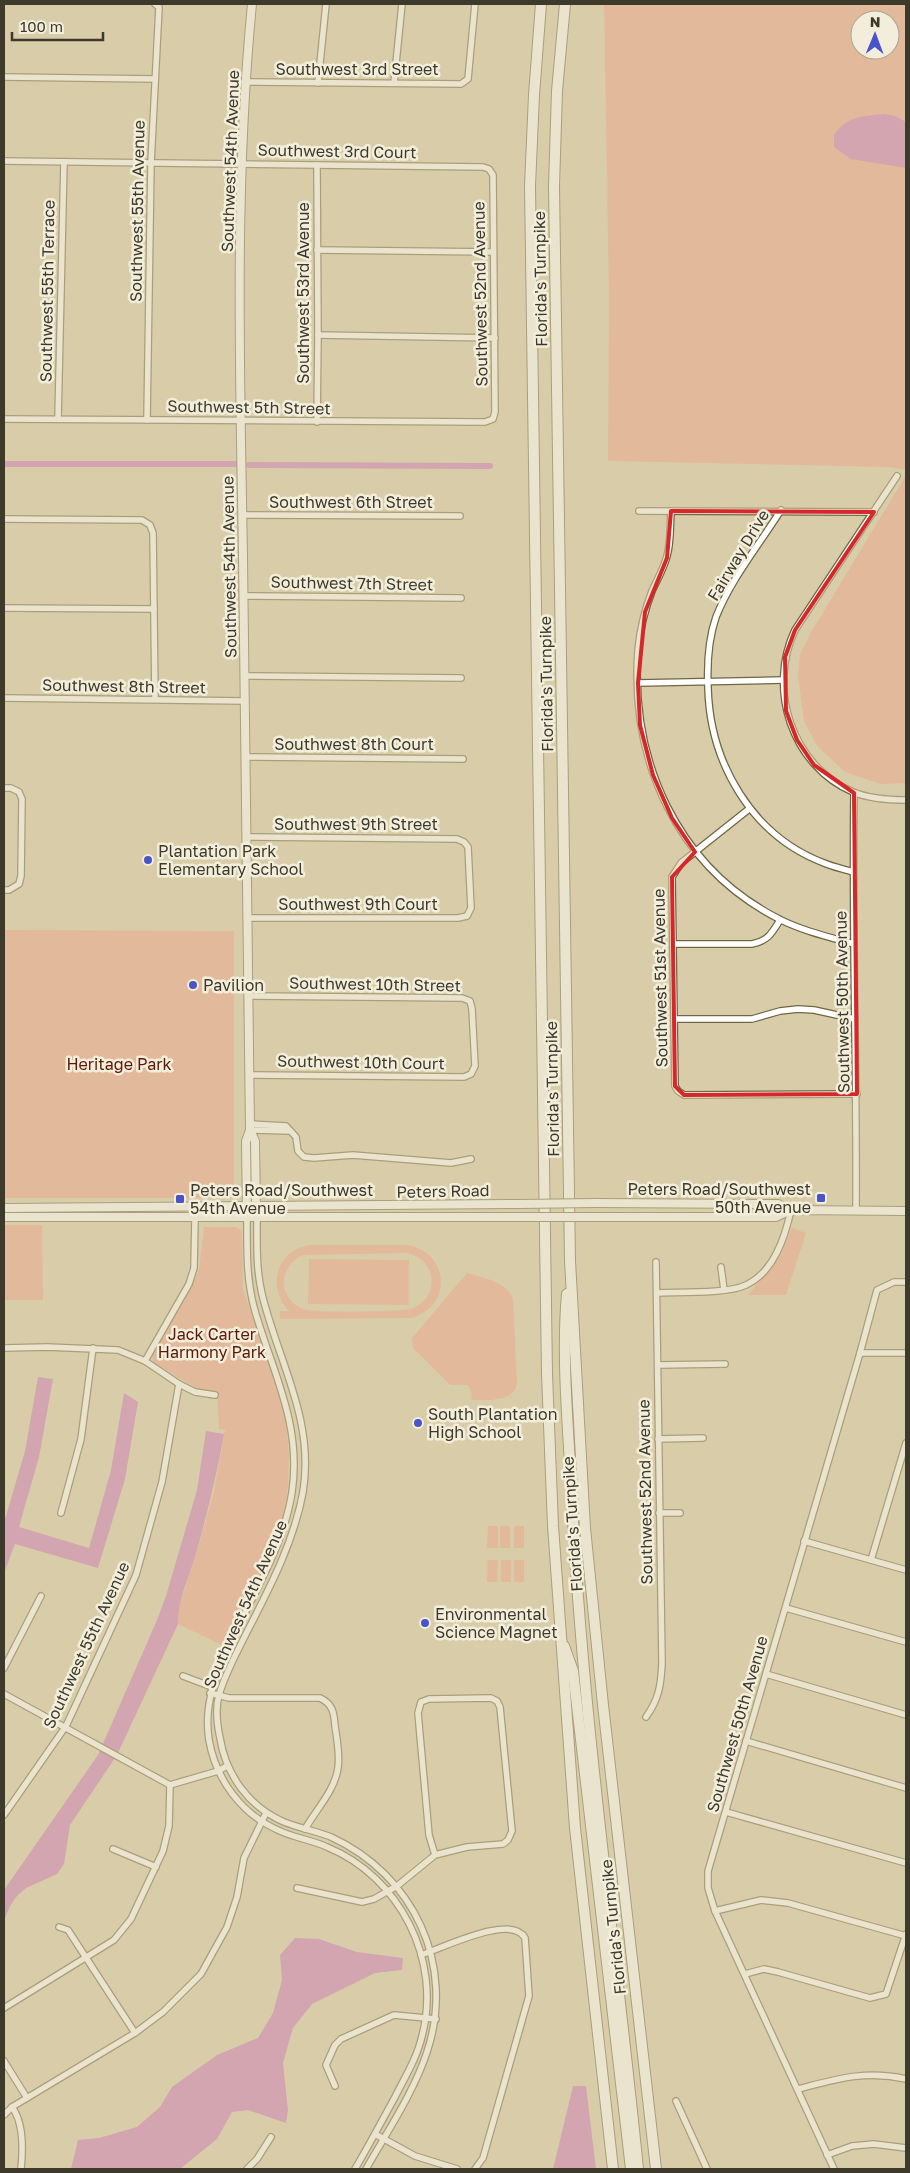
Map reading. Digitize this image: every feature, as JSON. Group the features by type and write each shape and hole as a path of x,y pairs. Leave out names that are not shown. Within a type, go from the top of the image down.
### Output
{"highway":[{"name":"Florida's Turnpike","path":"541,4 530,186 547,1374 559,1631 575,1828 614,2169"},
{"name":"Florida's Turnpike","path":"565,4 558,90 554,186 570,1260 585,1528 603,1705 656,2169"},
{"path":"570,1260 564,1320 575,1549 587,1701 638,2169"},
{"path":"559,1631 573,1671 631,2169"}],"main road":[{"name":"Southwest 54th Avenue","path":"247,1218 246,1141 250,1127 240,421 240,164 244,82 252,4"},
{"name":"Southwest 54th Avenue","path":"250,1127 255,1141 256,1218"},
{"name":"Peters Road","path":"4,1208 596,1203 778,1204 791,1210 906,1211"},
{"name":"Peters Road","path":"4,1217 776,1217 791,1210"}],"street":[{"name":"Southwest 55th Avenue","path":"147,420 151,163 159,8 156,4"},
{"path":"318,83 326,4"},
{"path":"394,83 402,4"},
{"name":"Southwest 3rd Street","path":"244,82 461,84 468,79 475,4"},
{"path":"4,77 156,80"},
{"name":"Southwest 3rd Court","path":"4,161 483,167 490,169"},
{"name":"Southwest 55th Terrace","path":"58,420 64,162"},
{"name":"Southwest 53rd Avenue","path":"316,422 318,335 317,165"},
{"name":"Southwest 52nd Avenue","path":"490,169 493,175 495,412 493,419"},
{"path":"317,250 493,252"},
{"path":"318,335 494,338"},
{"name":"Southwest 5th Street","path":"4,419 316,422 485,422 493,419"},
{"path":"896,476 795,630 785,657 784,680 786,711 797,740 814,765 835,783 854,793 889,800 906,800"},
{"path":"639,511 781,510 874,512"},
{"name":"Fairway Drive","path":"781,510 727,594 716,618 710,640 708,707 717,748 728,774 749,809 776,836 797,849 823,863 853,872"},
{"path":"671,511 670,544 667,558 645,612 638,649 640,725 653,775 672,818 695,852 728,885 754,905 780,920 814,934 854,944"},
{"name":"Southwest 6th Street","path":"242,515 460,516"},
{"path":"4,519 142,520 150,525 153,532 156,699"},
{"name":"Southwest 7th Street","path":"243,596 461,598"},
{"path":"4,608 154,609"},
{"path":"244,676 461,678"},
{"path":"638,683 784,680"},
{"name":"Southwest 8th Street","path":"4,698 245,701"},
{"name":"Southwest 8th Court","path":"245,757 464,759"},
{"path":"4,788 11,788 19,792 22,799 21,876 19,884 9,890 4,890"},
{"name":"Southwest 50th Avenue","path":"854,793 853,872 857,1094 856,1211"},
{"name":"Southwest 51st Avenue","path":"749,809 681,863 672,877 675,1086 684,1095 857,1094"},
{"name":"Southwest 9th Street","path":"246,837 457,839 464,842 468,847 471,908 467,916"},
{"name":"Southwest 9th Court","path":"248,918 458,918 467,916"},
{"path":"673,944 752,944 763,942 769,937 780,920"},
{"name":"Southwest 10th Street","path":"249,996 462,998 470,1001 472,1009 474,1066 471,1074"},
{"path":"675,1019 752,1019 780,1011 798,1009 814,1010 855,1019"},
{"name":"Southwest 10th Court","path":"249,1075 464,1077 471,1074"},
{"path":"250,1127 290,1130 296,1137 298,1151 304,1157 353,1155 450,1163 471,1159"},
{"path":"657,1293 724,1290 746,1285 776,1256 791,1210"},
{"path":"145,1361 189,1284 194,1268 195,1218"},
{"name":"Southwest 54th Avenue","path":"247,1218 247,1267 251,1296 286,1403 292,1428 294,1474 286,1522 278,1543 222,1661 211,1690 207,1713 208,1737 218,1771 230,1791 244,1808 261,1822 282,1832 326,1846 351,1858 374,1876 402,1908 412,1928 421,1955"},
{"name":"Southwest 54th Avenue","path":"256,1218 259,1282 267,1313 295,1395 303,1434 305,1479 296,1524 288,1546 232,1663 219,1696 217,1714 219,1738 227,1766 238,1785 266,1814"},
{"name":"Southwest 52nd Avenue","path":"646,1717 655,1704 661,1682 662,1663 656,1262"},
{"path":"721,1267 724,1290"},
{"name":"Southwest 50th Avenue","path":"834,2169 715,1911 708,1888 708,1871 877,1290 894,1282 906,1282"},
{"path":"4,1348 47,1346 118,1350 145,1361 179,1384 195,1392 215,1395"},
{"path":"61,1513 81,1439 93,1348"},
{"path":"860,1353 906,1353"},
{"path":"658,1365 725,1364"},
{"name":"Southwest 55th Avenue","path":"4,1815 66,1726 136,1575 162,1482 179,1384"},
{"path":"658,1439 703,1438"},
{"path":"872,1560 906,1443"},
{"path":"659,1514 680,1513"},
{"path":"804,1541 906,1570"},
{"path":"4,1668 40,1596"},
{"path":"786,1608 906,1642"},
{"path":"766,1674 906,1714"},
{"path":"183,1676 219,1696 229,1698 320,1698 328,1702 333,1710 339,1754 338,1770 332,1785 305,1829"},
{"path":"4,1694 66,1726 170,1785 218,1771 227,1766"},
{"path":"297,1888 362,1902 374,1899 397,1886 435,1855 467,1847 503,1844 508,1840 512,1831 500,1708 497,1701 491,1698 429,1699 421,1702 418,1713 429,1835 435,1855"},
{"path":"746,1741 906,1788"},
{"path":"4,2008 114,1940 131,1919 163,1851 169,1826 170,1785"},
{"path":"726,1812 906,1863"},
{"path":"4,2114 12,2107 135,2032 163,2012 201,1974 227,1926 237,1897 244,1858 266,1814 328,1836 376,1865 397,1886 418,1918 430,1952 437,1992 436,2018 422,2067 366,2169"},
{"path":"113,1849 156,1867"},
{"path":"715,1911 761,1900 788,1903 906,1935 886,1994 880,1996 870,1998 764,1969 745,1974"},
{"path":"59,1928 68,1930 135,2032"},
{"path":"355,2169 413,2063 422,2036 426,2018 426,1974 421,1955 498,1929 514,1929 521,1932 525,1938 529,1996 483,2158 476,2168"},
{"path":"335,2086 326,2065 341,2039 394,2015 436,2018"},
{"path":"4,2060 27,2098"},
{"path":"798,2089 854,2075 877,2075 906,2079"},
{"path":"676,2101 707,2169"},
{"path":"12,2107 17,2113 23,2148 21,2169"},
{"path":"375,2134 415,2156 457,2169"},
{"path":"248,2169 257,2160 271,2137"},
{"path":"827,2155 852,2146 874,2144 906,2148"}],"highlighted area":[{"path":"671,511 874,512 795,630 785,657 786,711 797,740 814,765 854,793 857,1094 684,1095 675,1086 672,877 695,852 672,818 653,775 640,725 638,683 645,612 667,558"}],"green space":[{"path":"604,4 906,4 906,470 888,467 608,461 609,299"},
{"path":"906,475 906,783 881,784 845,772 817,746 804,721 798,676 800,654 810,634"},
{"name":"Heritage Park","path":"4,930 234,931 234,1198 4,1198"},
{"path":"4,1225 42,1225 43,1300 4,1300"},
{"name":"Jack Carter Harmony Park","path":"204,1227 237,1227 242,1232 243,1289 280,1396 285,1417 289,1453 288,1487 283,1517 272,1546 224,1646 178,1624 178,1609 197,1552 214,1491 225,1430 219,1429 217,1393 196,1388 153,1362 152,1353 189,1292 199,1270"},
{"path":"792,1228 806,1233 786,1295 748,1295 781,1254"},
{"path":"311,1245 405,1245 420,1249 431,1257 438,1267 441,1279 440,1291 434,1303 425,1312 411,1318 280,1319 280,1311 289,1311 278,1291 279,1270 283,1261 299,1248","holes":["407,1253 417,1257 429,1270 432,1279 431,1288 421,1304 411,1309 356,1312 303,1309 294,1304 284,1288 284,1278 289,1267 303,1255"]},
{"path":"309,1259 409,1260 409,1305 308,1304"},
{"path":"467,1273 499,1284 513,1298 517,1385 510,1395 504,1398 471,1400 471,1391 468,1385 450,1385 413,1348 412,1338"},
{"path":"488,1526 498,1526 498,1548 487,1548"},
{"path":"500,1526 510,1526 510,1548 500,1548"},
{"path":"514,1526 524,1526 524,1548 514,1548"},
{"path":"487,1560 498,1560 497,1582 487,1582"},
{"path":"501,1560 511,1560 511,1582 501,1582"},
{"path":"514,1560 524,1560 524,1582 514,1582"}],"shaded area":[{"path":"884,114 895,116 906,122 906,168 851,159 834,147 834,135 844,124 856,118"},
{"path":"38,1377 53,1379 39,1457 19,1527 89,1548 111,1470 124,1393 138,1402 125,1479 98,1568 15,1544 4,1573 4,1523 25,1451"},
{"path":"206,1431 224,1434 205,1521 180,1605 178,1624 117,1755 70,1825 64,1864 57,1874 26,1888 17,1896 10,1906 4,1921 4,1890 98,1755 157,1620 166,1596 197,1490"},
{"path":"295,1938 319,1939 357,1952 403,1958 402,1970 375,1973 312,2004 293,2028 283,2063 288,2110 286,2123 248,2110 232,2112 217,2139 180,2169 71,2169 78,2140 99,2138 137,2127 160,2107 172,2087 217,2055 258,2038 273,2013 282,1980 280,1955"},
{"path":"573,2086 586,2086 596,2169 553,2169"}],"waterway":[{"path":"4,464 235,464"},
{"path":"249,465 490,466"}],"place":[{"name":"Plantation Park Elementary School","path":"148,860"},
{"name":"Pavilion","path":"193,985"},
{"name":"Peters Road/Southwest 50th Avenue","path":"821,1198"},
{"name":"Peters Road/Southwest 54th Avenue","path":"180,1199"},
{"name":"South Plantation High School","path":"418,1423"},
{"name":"Environmental Science Magnet","path":"425,1623"}]}
